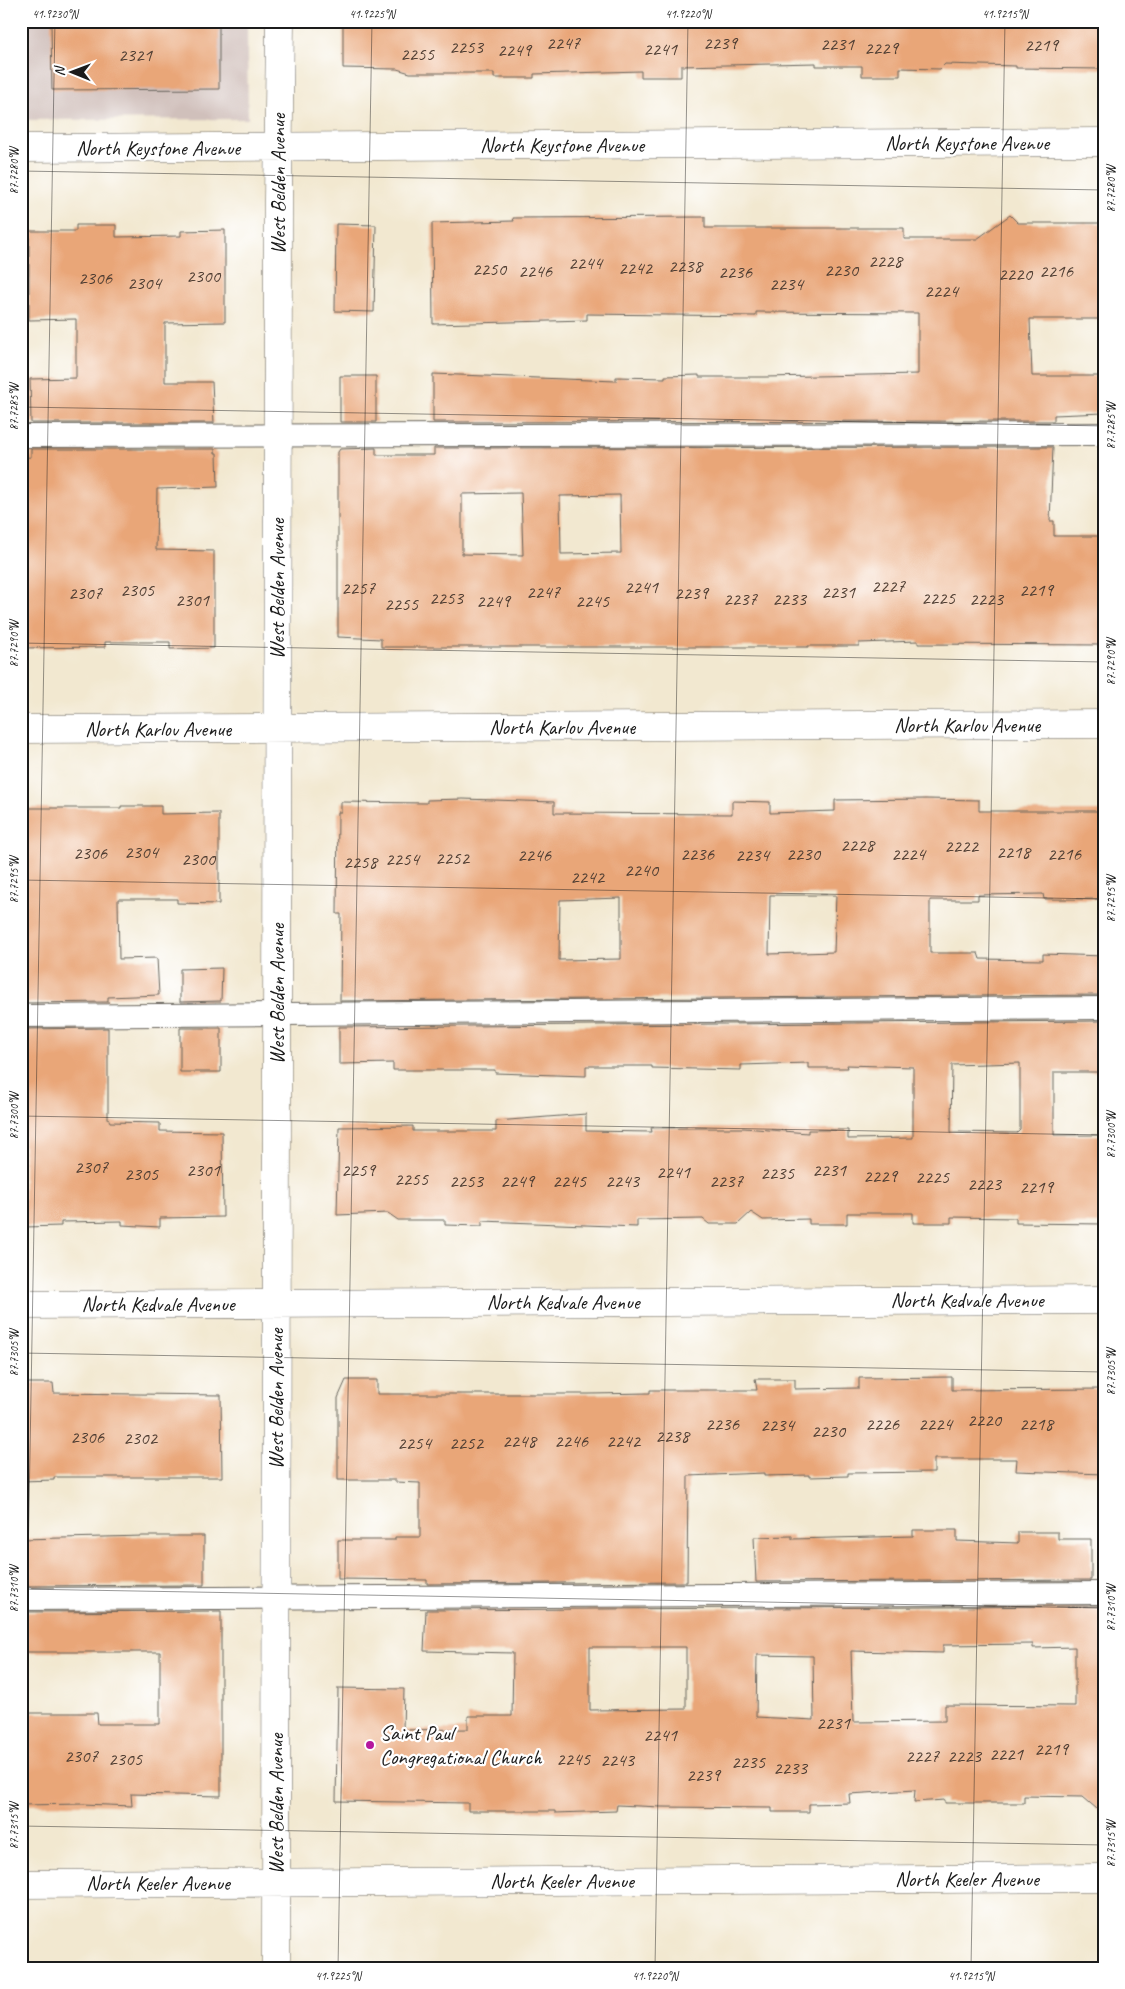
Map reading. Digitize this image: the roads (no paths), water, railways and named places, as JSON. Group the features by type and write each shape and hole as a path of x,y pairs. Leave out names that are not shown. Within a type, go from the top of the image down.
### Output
{"street":[{"name":"West Belden Avenue","path":"276,1968 277,436 280,21"},
{"name":"North Keystone Avenue","path":"21,148 1104,142"},
{"name":"North Karlov Avenue","path":"21,730 1104,724"},
{"name":"North Kedvale Avenue","path":"21,1305 1104,1300"},
{"name":"North Keeler Avenue","path":"21,1884 1104,1878"}],"lane":[{"path":"21,436 1104,434"},
{"path":"21,1016 1104,1008"},
{"path":"21,1599 1104,1593"}],"place":[{"name":"Saint Paul Congregational Church","path":"370,1745"}]}
